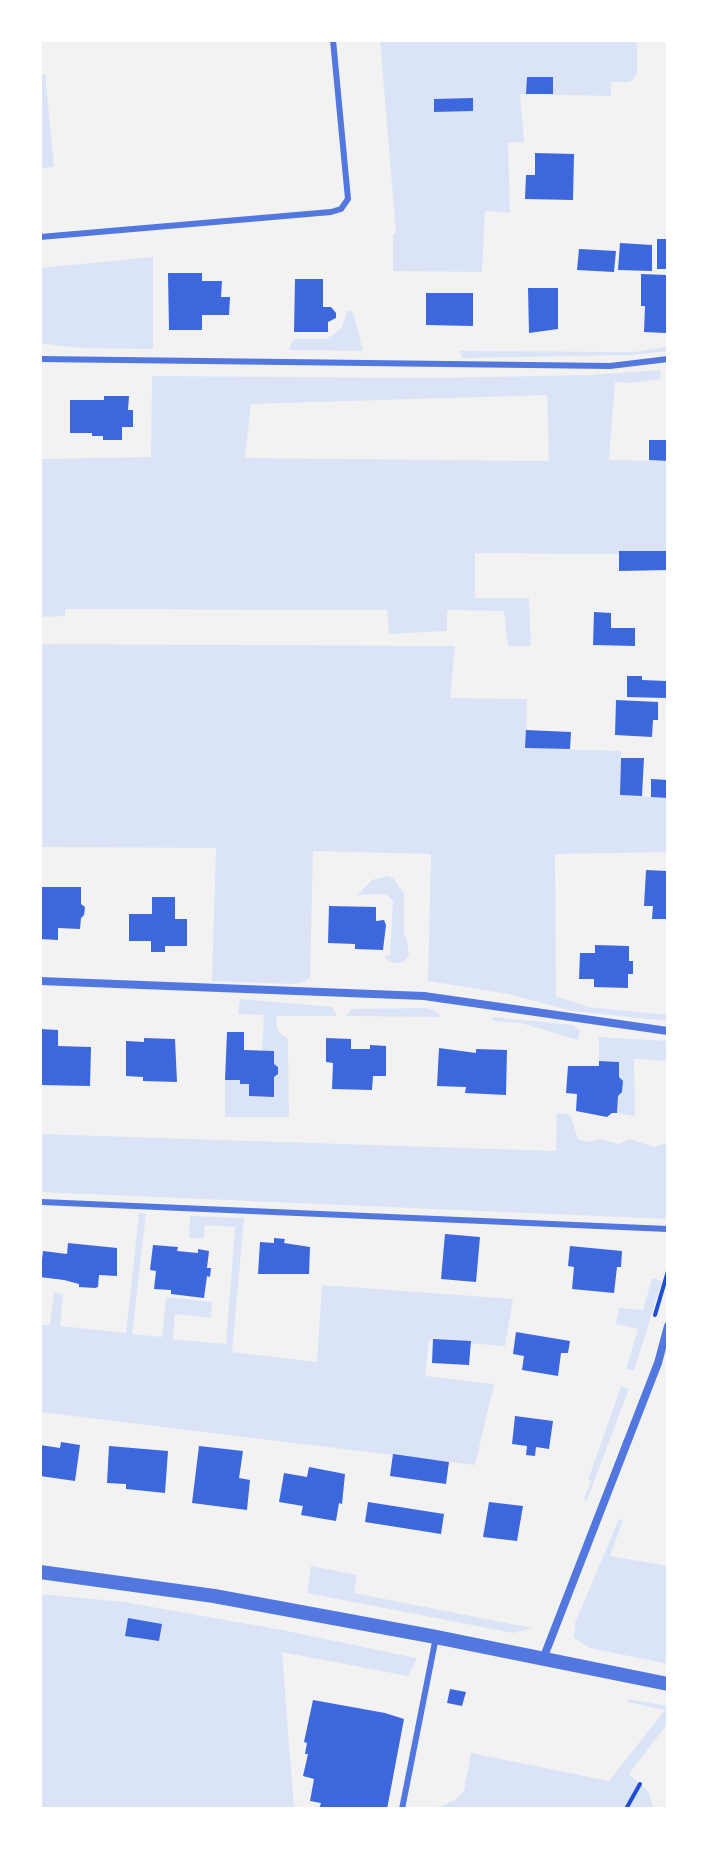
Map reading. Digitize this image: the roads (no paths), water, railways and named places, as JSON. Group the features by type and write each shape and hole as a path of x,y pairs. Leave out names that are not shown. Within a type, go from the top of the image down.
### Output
{"street":[{"path":"40,981 424,996 668,1031"},
{"path":"543,1659 653,1378 668,1326"},
{"path":"40,1572 214,1596 668,1684"}],"lane":[{"path":"40,237 341,209 347,202 348,193 333,40"},
{"path":"40,359 610,366 668,359"},
{"path":"42,1202 668,1229"},
{"path":"402,1809 436,1637"}]}
